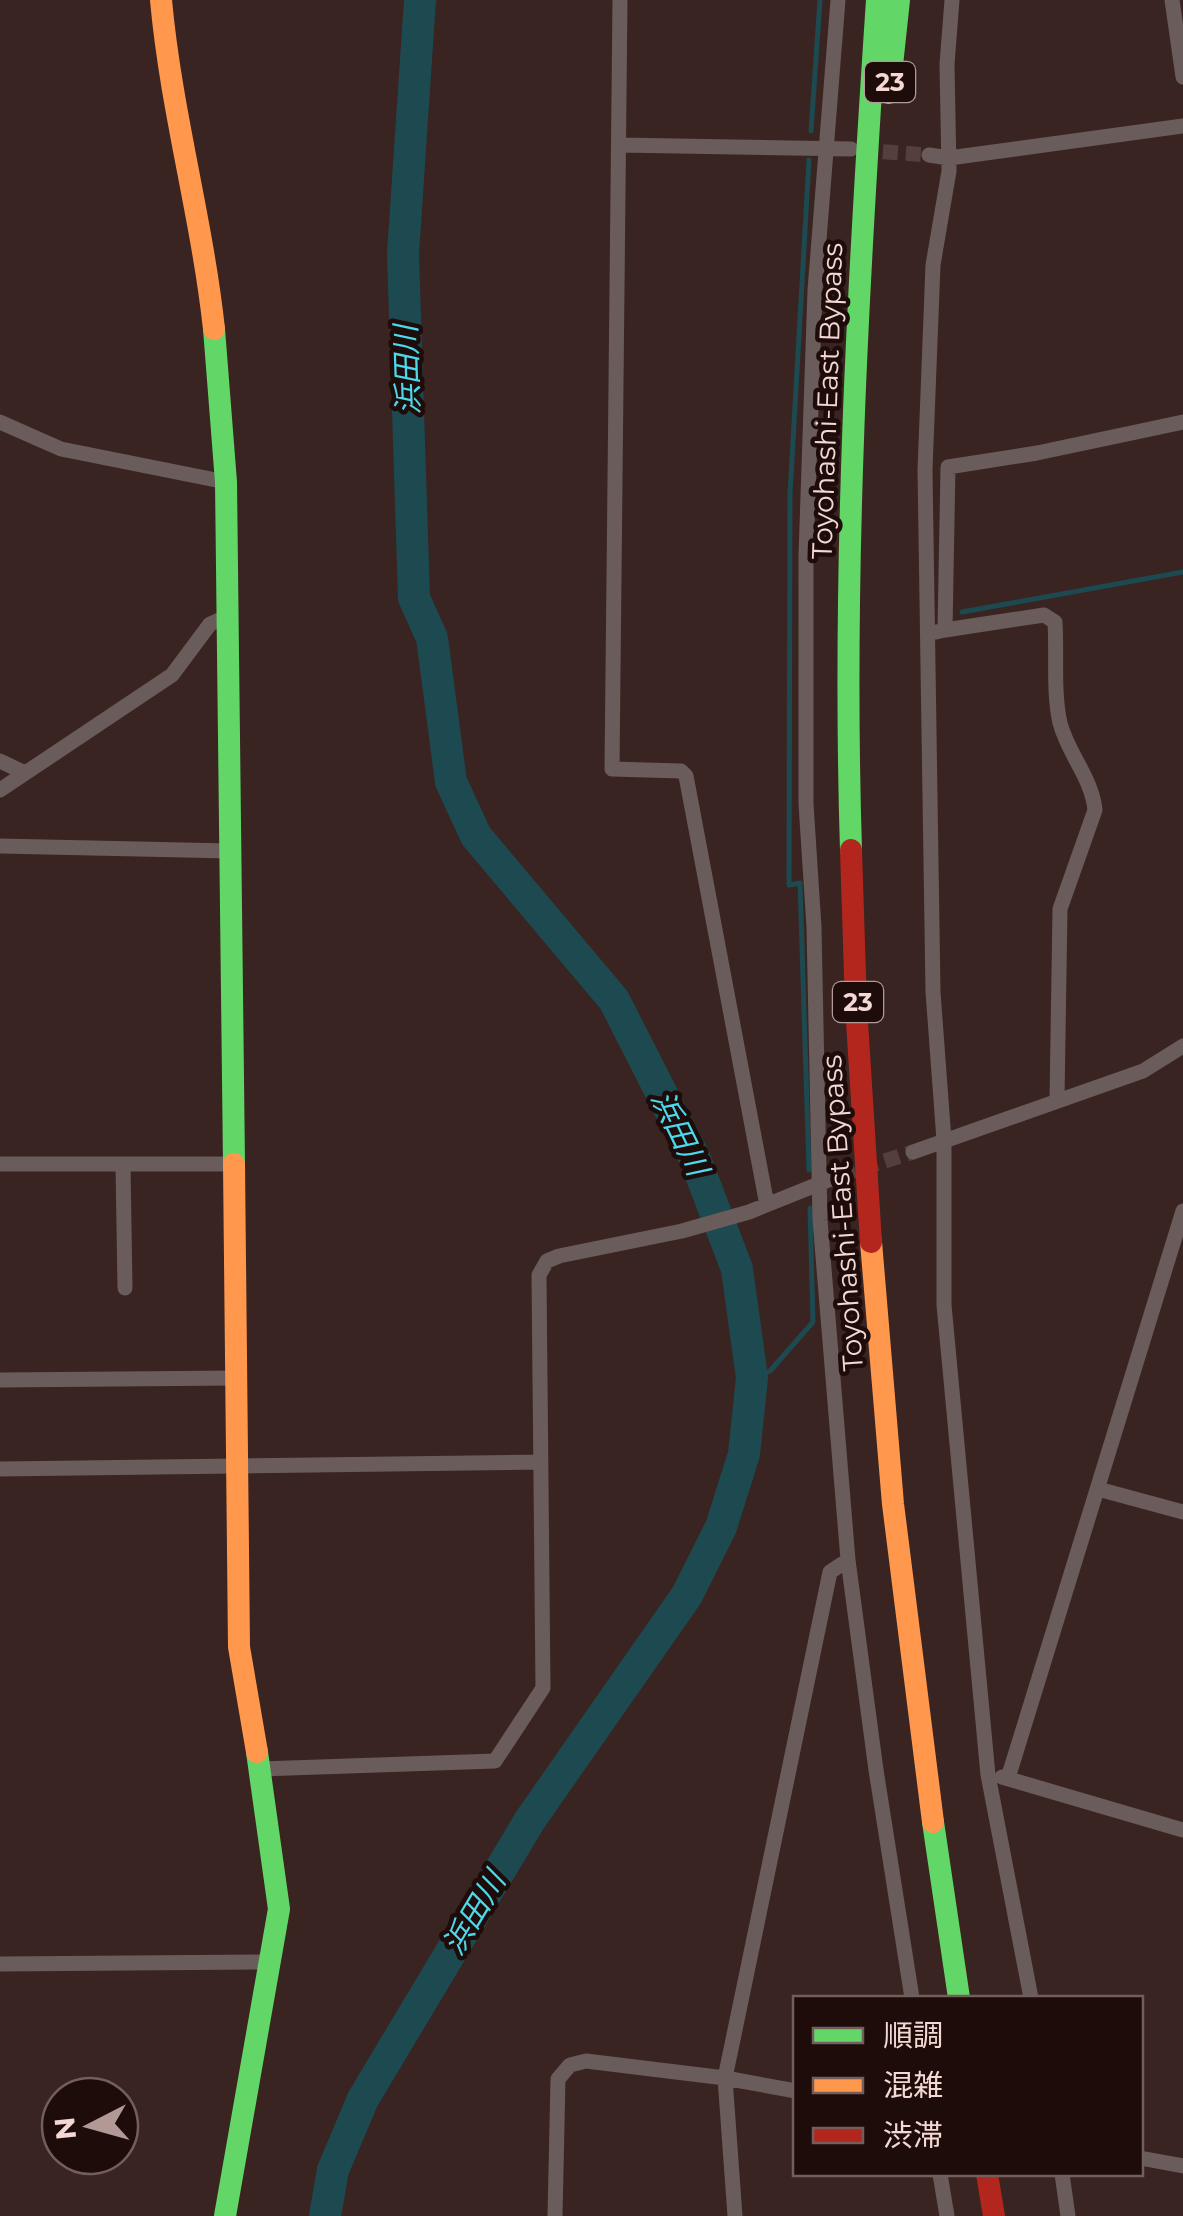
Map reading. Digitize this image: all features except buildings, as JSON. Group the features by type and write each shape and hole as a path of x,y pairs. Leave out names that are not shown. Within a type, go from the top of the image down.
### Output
{"main road":[{"path":"161,0 167,68 206,255 220,374 226,482 239,1647 279,1908 225,2216"},
{"name":"Toyohashi-East Bypass","path":"874,0 869,121 859,156 854,390 849,675 856,963 875,1291 906,1624 959,1996"},
{"name":"23","path":"859,156 889,94 899,0"},
{"path":"987,2176 994,2216"}],"street":[{"path":"620,0 612,770 681,771 686,776 766,1205"},
{"path":"838,0 816,290 806,556 806,804 814,927 820,1183 848,1560 912,1996"},
{"path":"952,0 947,64 949,158 933,265 925,470 933,992 944,1140 944,1305 988,1775 1031,1996"},
{"path":"1172,0 1183,77"},
{"path":"928,155 949,158 1183,126"},
{"path":"619,145 826,148 859,156"},
{"path":"0,422 61,449 226,482"},
{"path":"944,630 948,467 1022,456 1183,422"},
{"path":"927,634 1044,615 1055,622 1059,720 1067,745 1093,794 1095,810 1060,909 1057,1100"},
{"path":"0,790 172,675 210,624 226,616"},
{"path":"0,761 26,773"},
{"path":"0,846 230,850"},
{"path":"913,1152 1143,1070 1183,1046"},
{"path":"0,1164 234,1164"},
{"path":"123,1164 125,1288"},
{"path":"260,1769 495,1762 543,1688 539,1275 547,1261 749,1212 841,1175"},
{"path":"1008,1778 1183,1212"},
{"path":"0,1380 236,1378"},
{"path":"0,1469 539,1462"},
{"path":"1098,1489 1183,1512"},
{"path":"734,2216 725,2078 830,1572 848,1560"},
{"path":"988,1775 1183,1830"},
{"path":"0,1964 270,1962"},
{"path":"554,2216 558,2079 570,2065 586,2061 793,2090"},
{"path":"1143,2159 1183,2166"},
{"path":"940,2176 947,2216"},
{"path":"1062,2176 1068,2216"}],"waterway":[{"name":"浜田川","path":"325,2216 333,2170 363,2099 530,1820 687,1595 721,1527 744,1454 752,1378 737,1269 695,1159 614,1000 476,836 451,782 432,638 414,598 403,254 420,0"},
{"path":"811,131 820,0"},
{"path":"809,160 790,494 789,885 800,883 809,1170"},
{"path":"962,612 1183,572"},
{"path":"752,1378 770,1371 813,1322 810,1208"}],"tunnel":[{"path":"860,150 929,155"},
{"path":"841,1175 913,1152"}],"traffic: fast":[{"path":"851,850 850,531 877,0"},
{"path":"889,93 899,0"},
{"path":"214,329 226,482 234,1164"},
{"path":"225,2216 279,1909 257,1752"},
{"path":"933,1822 959,1996"}],"traffic: slow":[{"path":"161,0 214,329"},
{"path":"234,1164 239,1647 257,1752"},
{"path":"871,1242 893,1504 933,1822"}],"traffic: jam":[{"path":"851,850 871,1242"},
{"path":"987,2176 994,2216"}]}
